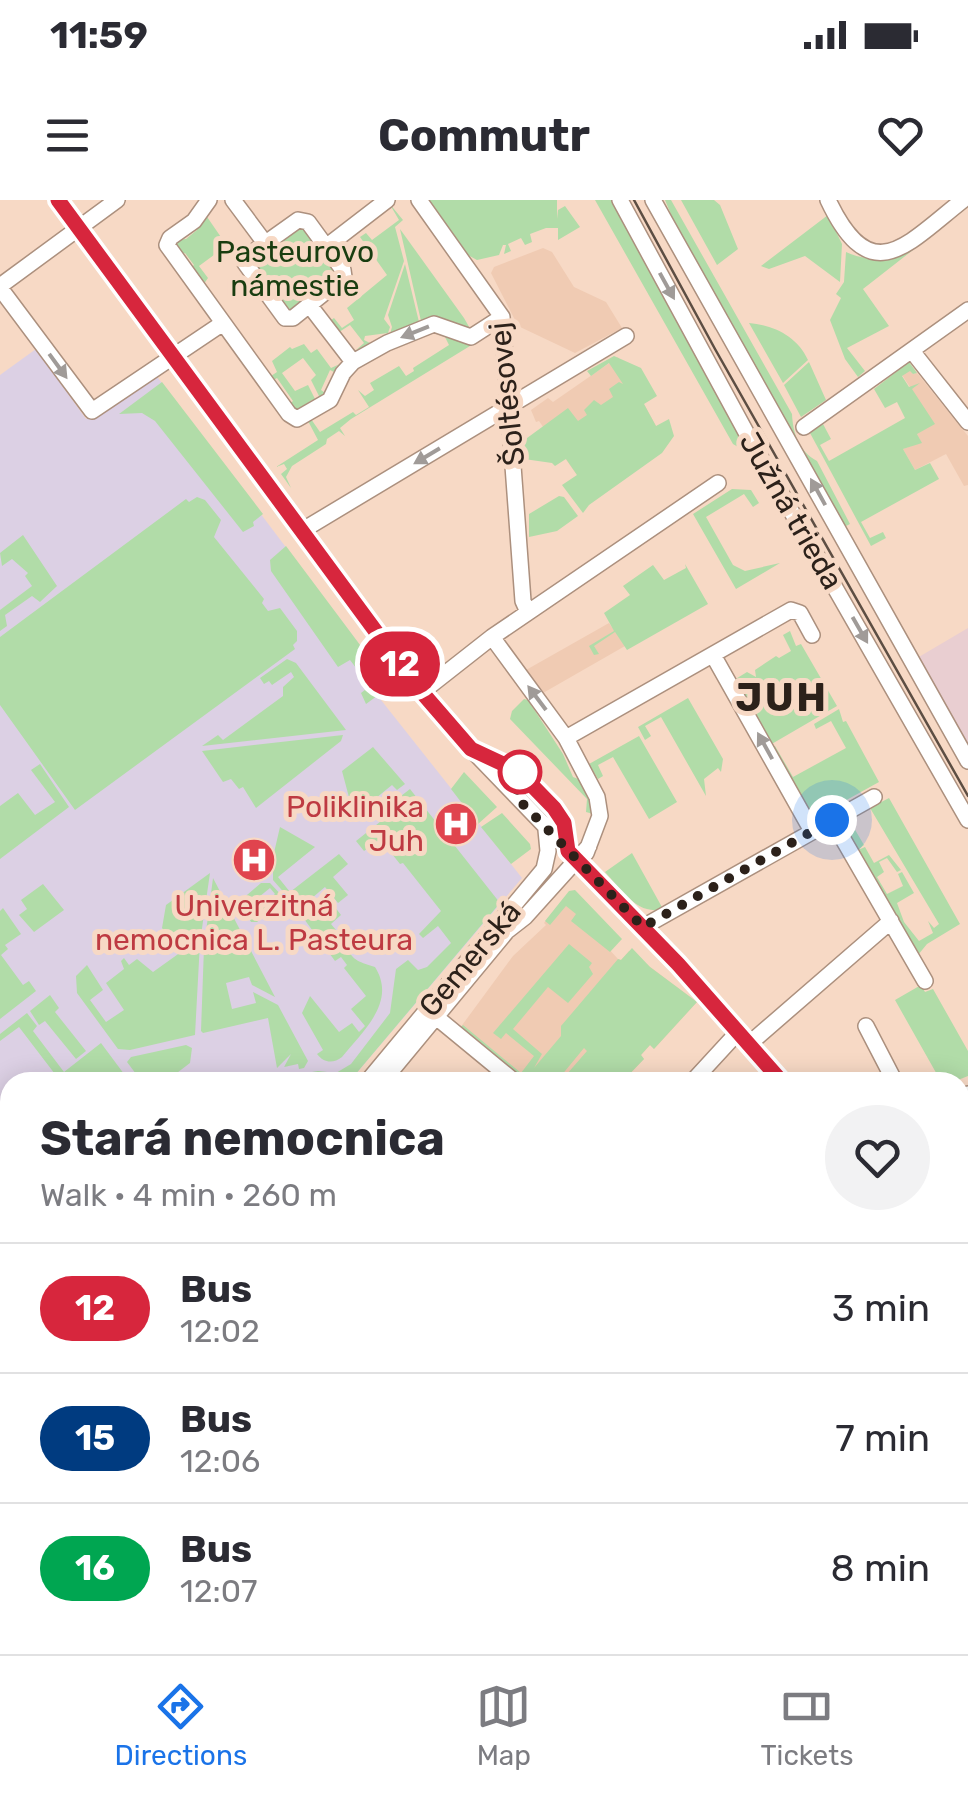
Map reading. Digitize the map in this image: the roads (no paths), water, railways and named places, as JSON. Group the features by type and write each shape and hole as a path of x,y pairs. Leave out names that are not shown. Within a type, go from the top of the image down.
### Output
{"street":[{"path":"58,200 422,692 544,826 569,863 595,880 643,927 773,1072"},
{"path":"117,200 0,287 92,411 223,322"},
{"path":"209,200 194,221 170,238 167,245 289,414 297,419 330,400 342,373 386,343 426,326 440,325 468,338 502,317"},
{"path":"233,200 265,243"},
{"path":"326,247 387,200"},
{"name":"Šoltésovej","path":"419,200 502,317 523,601 528,612"},
{"name":"Južná trieda","path":"620,200 968,820"},
{"name":"Južná trieda","path":"653,200 968,761"},
{"path":"828,200 848,238 863,249 881,252 906,244 964,200"},
{"path":"303,220 344,277 293,318 285,318 245,263 265,243 303,220"},
{"path":"310,306 353,362"},
{"path":"804,428 968,310"},
{"path":"303,530 626,336"},
{"path":"705,356 732,340"},
{"path":"912,352 968,422"},
{"path":"422,692 492,637 718,483"},
{"path":"566,738 791,610 800,612 812,635"},
{"path":"492,637 566,738 599,804 598,822 585,858 595,880"},
{"path":"713,655 812,831"},
{"path":"643,927 874,797"},
{"path":"832,820 925,981"},
{"name":"Gemerská","path":"389,1072 540,874 548,851 544,826"},
{"path":"540,874 569,863 589,846"},
{"name":"Gemerská","path":"377,1072 554,885 569,863"},
{"name":"Gemerská","path":"554,885 574,876 595,880"},
{"path":"704,1072 891,921"},
{"path":"432,1014 504,1072"},
{"path":"866,1026 889,1072"}],"tram line":[{"path":"634,200 968,796"}],"place":[{"name":"Poliklinika Juh","path":"456,824"},
{"name":"Univerzitná nemocnica L. Pasteura","path":"254,860"}],"district":[{"name":"JUH","path":"782,697"}],"park label":[{"name":"Pasteurovo námestie","path":"295,269"}]}
